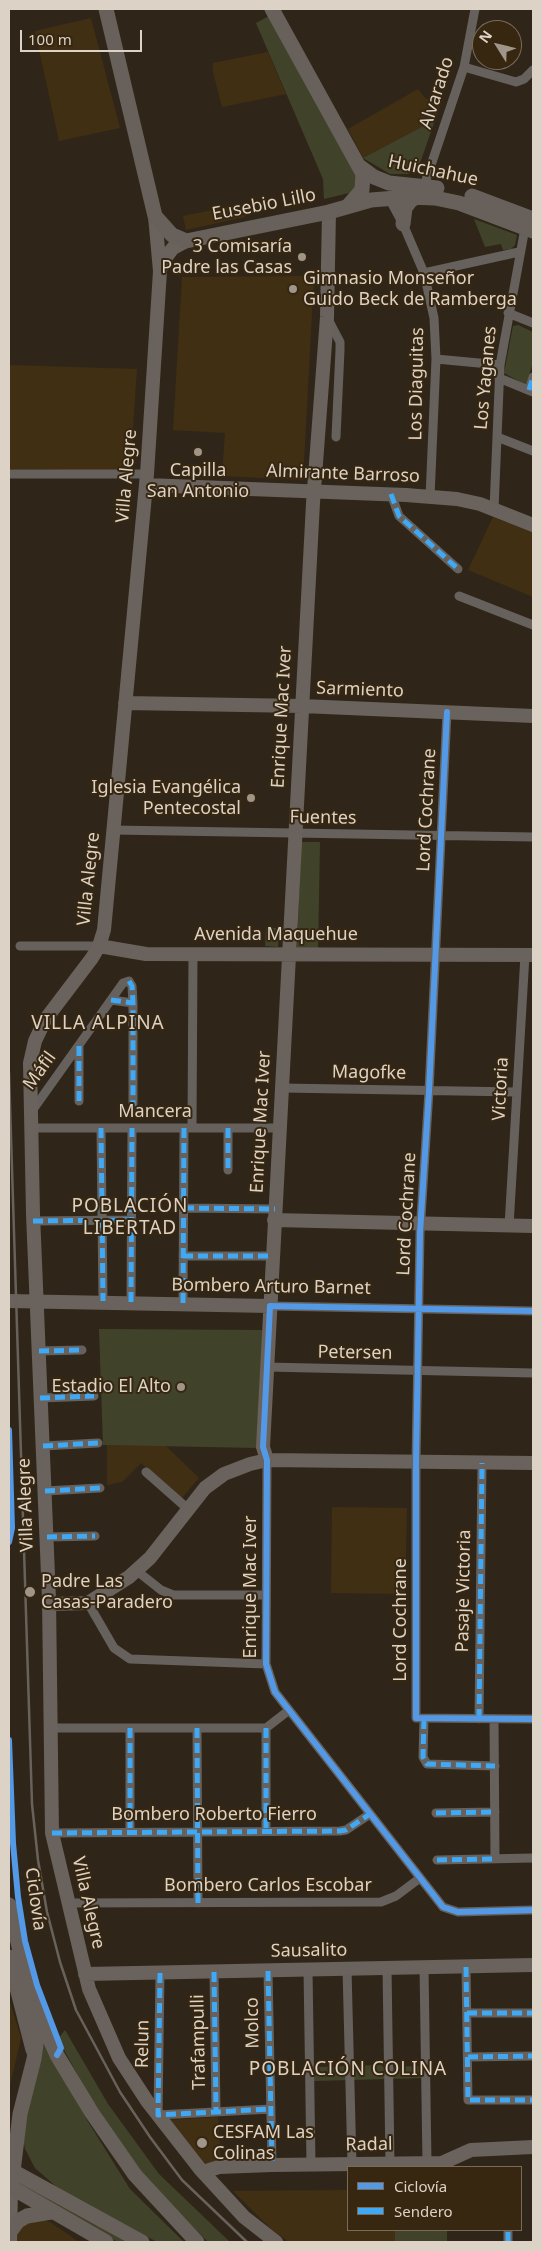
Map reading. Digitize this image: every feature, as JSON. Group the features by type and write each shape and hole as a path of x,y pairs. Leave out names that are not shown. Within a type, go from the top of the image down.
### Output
{"main road":[{"name":"Villa Alegre","path":"106,9 155,216 160,271 146,480 104,930 99,946 87,965 50,1010 40,1030 30,1063 33,1221 49,1604 52,1833 70,1903 85,1974 96,2010 119,2058 158,2115 203,2172 244,2217 276,2242"},
{"path":"272,9 359,166 364,186 356,199 348,206"},
{"name":"Huichahue","path":"359,166 383,181 421,191 462,194 530,223"},
{"path":"403,224 405,208 421,191"},
{"name":"Huichahue","path":"389,198 421,191"},
{"name":"Eusebio Lillo","path":"186,241 389,198"},
{"name":"Enrique Mac Iver","path":"267,1460 262,1447 313,492 327,317 329,212"},
{"path":"155,216 172,235 186,241"},
{"name":"Villa Alegre","path":"160,271 168,254 186,241"},
{"name":"Almirante Barroso","path":"146,480 313,492 430,496 465,500 494,509 533,526"},
{"name":"Sarmiento","path":"125,703 302,706 533,716"},
{"name":"Avenida Maquehue","path":"99,946 130,952 193,954 529,955"},
{"path":"275,1215 420,1224 533,1226"},
{"name":"Bombero Arturo Barnet","path":"9,1301 103,1301 270,1306"},
{"path":"49,1604 88,1603 137,1571 205,1488 224,1474 267,1460 533,1463"},
{"path":"9,1905 23,1963 38,2013 57,2055 112,2143 146,2189 197,2242"},
{"path":"9,1956 28,2026 34,2059"},
{"name":"Sausalito","path":"85,1974 533,1965"},
{"path":"9,2235 13,2137 40,2033 38,2013"},
{"path":"13,2137 27,2166 47,2190"},
{"name":"Radal","path":"203,2172 219,2167 272,2165 442,2163 480,2148 533,2147"},
{"path":"11,2179 47,2190 139,2241"},
{"path":"11,2179 51,2212 106,2242"},
{"path":"9,2235 18,2221 27,2216 51,2212"}],"street":[{"name":"Alvarado","path":"421,191 464,67 475,9"},
{"path":"464,67 516,82 524,79 533,70"},
{"name":"Los Diaguitas","path":"389,198 403,224 424,272 434,318 436,359 430,496"},
{"name":"Huichahue","path":"519,252 530,223"},
{"path":"424,272 519,252"},
{"name":"Los Yaganes","path":"494,509 500,365 519,252"},
{"path":"508,313 533,323"},
{"name":"Enrique Mac Iver","path":"327,317 340,342 336,437"},
{"path":"436,359 500,365"},
{"path":"499,378 531,391 533,377"},
{"path":"497,437 533,451"},
{"name":"Almirante Barroso","path":"9,474 146,480"},
{"path":"391,494 399,516 458,569"},
{"path":"460,596 533,625"},
{"name":"Lord Cochrane","path":"447,712 429,1091 420,1224 416,1462 420,1719 423,1757 430,1765 495,1766"},
{"name":"Fuentes","path":"113,830 533,836"},
{"name":"Avenida Maquehue","path":"20,946 99,946"},
{"path":"183,1303 184,1208 193,954"},
{"name":"Victoria","path":"509,1226 517,1092 529,955"},
{"name":"Máfil","path":"32,1111 111,1000 123,984 129,981 132,986 133,1003"},
{"path":"111,1000 133,1003 133,1107"},
{"path":"79,1046 79,1101"},
{"name":"Magofke","path":"282,1088 517,1092"},
{"name":"Mancera","path":"32,1128 279,1128"},
{"path":"101,1128 103,1301"},
{"path":"131,1302 132,1128"},
{"path":"228,1128 228,1170"},
{"path":"184,1208 275,1215"},
{"path":"33,1221 132,1220"},
{"path":"183,1256 273,1256"},
{"name":"Bombero Arturo Barnet","path":"270,1306 533,1311"},
{"path":"39,1350 82,1350"},
{"name":"Petersen","path":"267,1367 533,1373"},
{"path":"40,1398 94,1396"},
{"path":"43,1446 98,1443"},
{"name":"Enrique Mac Iver","path":"267,1460 266,1664 272,1686 288,1711 420,1878"},
{"name":"Pasaje Victoria","path":"478,1719 482,1463"},
{"path":"146,1472 188,1509"},
{"path":"44,1491 100,1488"},
{"path":"47,1538 95,1536"},
{"path":"137,1571 161,1590 173,1595 266,1595"},
{"path":"88,1603 114,1648 130,1659 266,1664"},
{"path":"50,1728 266,1728 288,1711"},
{"path":"420,1719 533,1720"},
{"path":"494,1719 495,1859"},
{"path":"130,1728 130,1832"},
{"path":"197,1728 198,1903"},
{"path":"266,1728 266,1831"},
{"path":"436,1813 495,1812"},
{"name":"Bombero Roberto Fierro","path":"52,1833 346,1830 370,1814"},
{"path":"437,1860 533,1858"},
{"path":"420,1878 443,1907 450,1911 533,1910"},
{"name":"Bombero Carlos Escobar","path":"70,1903 381,1902 396,1896 420,1878"},
{"path":"466,1966 468,2100 533,2100"},
{"path":"424,1967 427,2163"},
{"path":"387,1968 390,2164"},
{"path":"347,1969 352,2164"},
{"path":"308,1970 311,2164"},
{"name":"Molco","path":"268,1971 272,2165"},
{"name":"Trafampulli","path":"214,1972 216,2111"},
{"name":"Relun","path":"158,2115 160,1973"},
{"path":"467,2013 533,2013"},
{"path":"468,2057 533,2056"},
{"path":"158,2115 270,2109"},
{"path":"508,2232 508,2242"}],"shaded area":[{"path":"91,18 120,128 59,141 35,31"},
{"path":"268,52 286,94 222,107 213,72 213,63"},
{"path":"418,89 425,98 441,104 435,120 363,158 348,129"},
{"path":"242,204 245,217 186,230 183,216"},
{"path":"314,276 303,480 222,476 225,433 173,430 182,277"},
{"path":"9,365 137,369 130,471 9,469"},
{"path":"493,517 533,532 533,597 468,570"},
{"path":"107,1445 166,1446 199,1478 181,1499 141,1463 122,1482 107,1485"},
{"path":"332,1507 407,1508 405,1594 331,1593"},
{"path":"9,1999 21,2038 9,2090"},
{"name":"CESFAM Las Colinas","path":"218,2117 221,2162 201,2164 167,2120"},
{"path":"347,2190 347,2231 395,2231 395,2242 289,2242 272,2230 233,2191"},
{"path":"39,2219 50,2222 79,2242 17,2242 17,2231 23,2223"}],"green space":[{"path":"271,15 357,169 356,188 349,193 324,199 323,179 256,23"},
{"path":"435,120 418,169 408,174 390,174 363,158"},
{"path":"474,219 517,235 515,245 511,249 503,250 501,244 485,247"},
{"path":"518,325 533,332 533,363 526,385 504,373 513,326"},
{"path":"301,842 320,842 318,950 297,948"},
{"path":"266,928 279,928 278,947 265,946"},
{"name":"Estadio El Alto","path":"99,1329 263,1330 259,1448 103,1445"},
{"path":"65,2030 108,2104 159,2174 230,2242 208,2242 148,2182 90,2097 58,2039"},
{"path":"44,2042 87,2120 130,2189 184,2242 157,2242 60,2190 35,2168 25,2149 22,2133"},
{"path":"382,2065 383,2067 423,2066 423,2078 314,2081 314,2067"},
{"path":"21,2182 131,2242 118,2242 27,2193"},
{"path":"395,2231 447,2231 447,2242 395,2242"}],"railway":[{"path":"9,1073 32,1804 38,1860 47,1912 60,1962 76,2010 120,2092 182,2180 247,2242"}],"marked path":[{"path":"529,390 533,377"},
{"path":"391,494 399,516 458,569"},
{"path":"129,981 132,986 133,1003 133,1107"},
{"path":"111,1000 133,1003"},
{"path":"79,1046 79,1101"},
{"path":"101,1128 103,1301"},
{"path":"131,1302 132,1128"},
{"path":"183,1303 184,1128"},
{"path":"228,1128 228,1170"},
{"path":"184,1208 275,1209"},
{"path":"33,1221 132,1220"},
{"path":"183,1256 273,1256"},
{"path":"39,1351 82,1350"},
{"path":"40,1398 94,1396"},
{"path":"43,1446 98,1443"},
{"path":"479,1719 482,1463"},
{"path":"45,1491 100,1488"},
{"path":"47,1537 95,1536"},
{"path":"424,1719 423,1757 427,1764 495,1766"},
{"path":"130,1728 130,1832"},
{"path":"197,1728 198,1903"},
{"path":"266,1728 266,1831"},
{"path":"436,1813 495,1812"},
{"path":"52,1833 340,1831 346,1830 370,1814"},
{"path":"437,1860 495,1859"},
{"path":"466,1967 468,2100 533,2100"},
{"path":"268,1971 272,2165"},
{"path":"214,1972 216,2111"},
{"path":"160,1973 158,2115 271,2109"},
{"path":"467,2013 533,2013"},
{"path":"468,2057 533,2056"},
{"path":"508,2232 508,2242"}],"cycle path":[{"path":"447,712 429,1091 420,1233 416,1462 416,1718 533,1719"},
{"path":"533,1311 270,1306 263,1447 267,1460 266,1664 275,1692 443,1907 458,1912 533,1910"},
{"path":"9,1430 12,1528 9,1542"},
{"name":"Ciclovía","path":"9,1740 13,1843 18,1897 25,1941 37,1985 61,2048 57,2055"}],"place":[{"name":"3 Comisaría Padre las Casas","path":"302,257"},
{"name":"Gimnasio Monseñor Guido Beck de Ramberga","path":"293,289"},
{"name":"Capilla San Antonio","path":"198,452"},
{"name":"Iglesia Evangélica Pentecostal","path":"251,798"},
{"name":"Estadio El Alto","path":"181,1387"},
{"name":"Padre Las Casas-Paradero","path":"30,1592"},
{"name":"CESFAM Las Colinas","path":"202,2143"}],"district":[{"name":"VILLA ALPINA","path":"98,1024"},
{"name":"POBLACIÓN LIBERTAD","path":"130,1218"},
{"name":"POBLACIÓN COLINA","path":"348,2070"}]}
